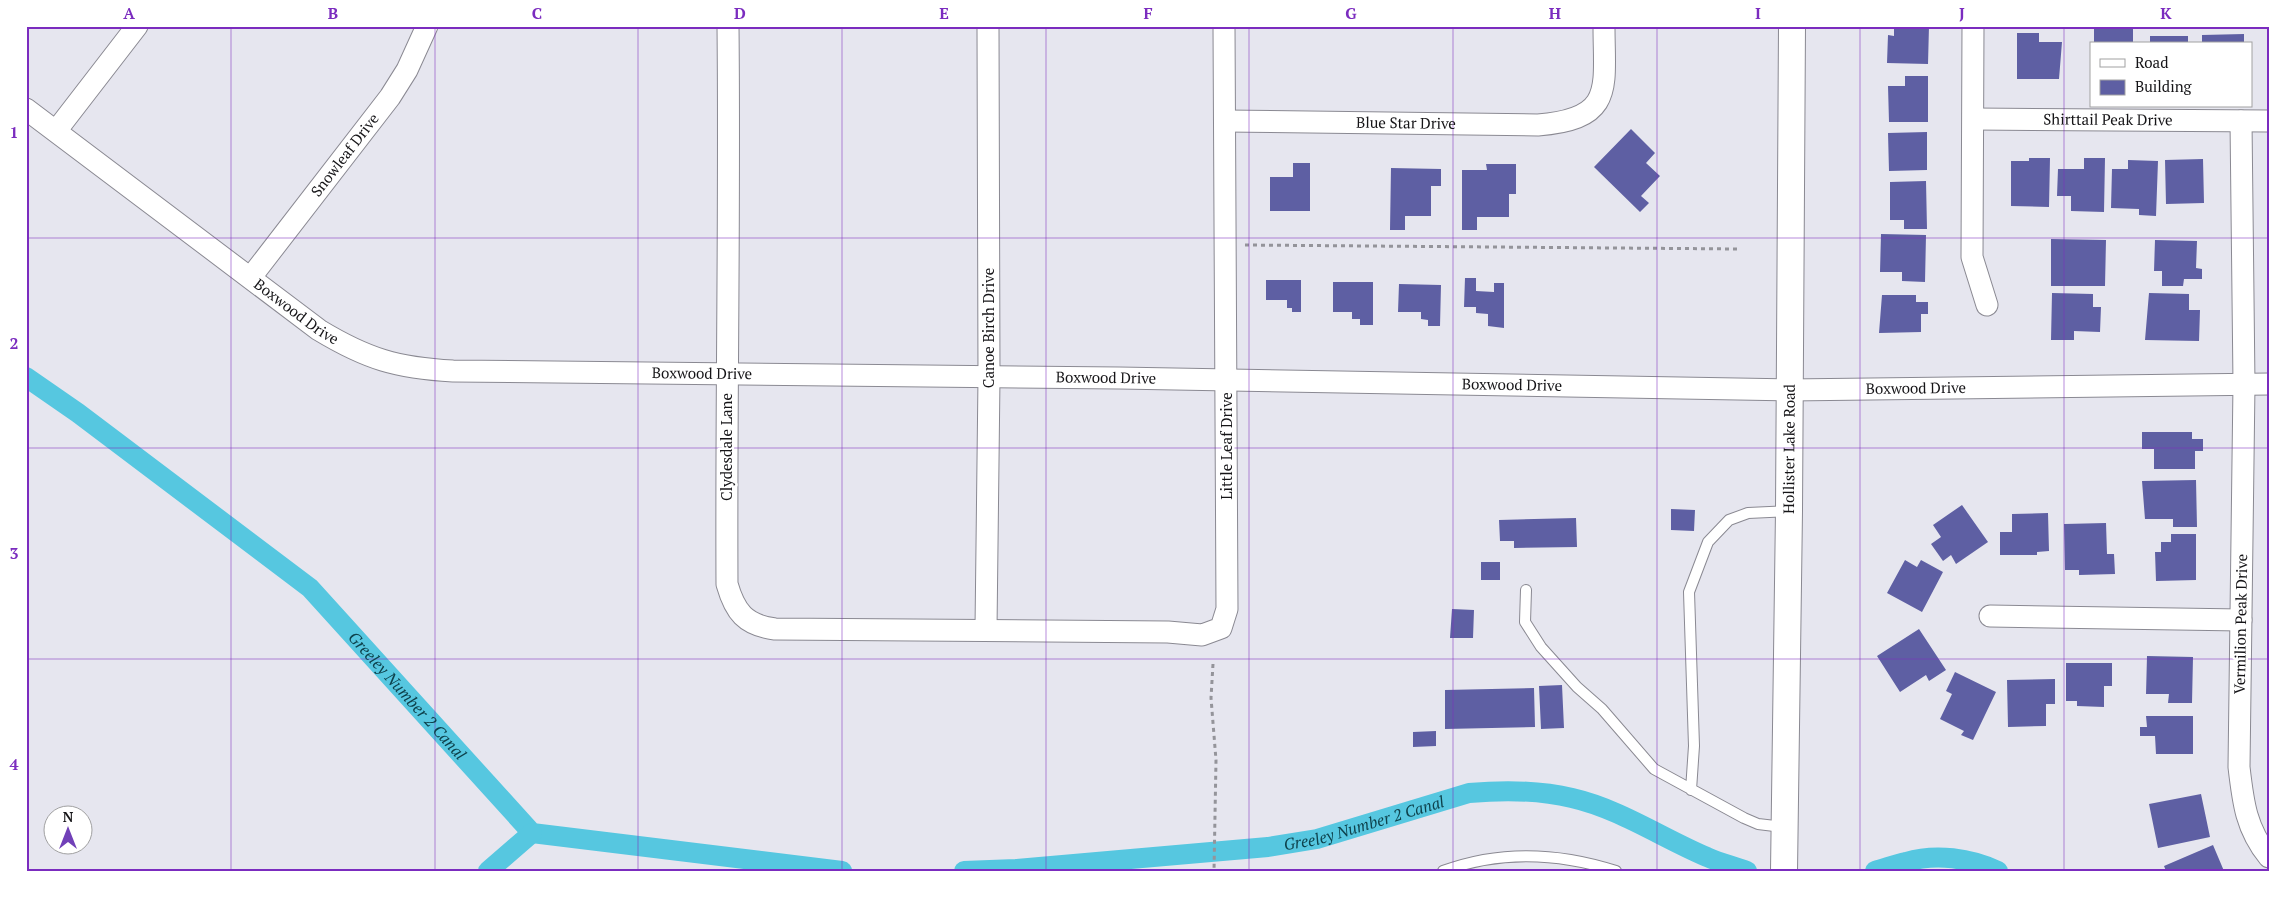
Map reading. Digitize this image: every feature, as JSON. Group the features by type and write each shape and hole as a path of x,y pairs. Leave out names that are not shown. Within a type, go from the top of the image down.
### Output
{"street":[{"path":"56,131 137,26"},
{"name":"Snowleaf Drive","path":"250,277 390,97 407,70 428,26"},
{"name":"Clydesdale Lane","path":"728,26 727,584 733,605 746,618 760,627 775,629 986,630"},
{"name":"Canoe Birch Drive","path":"986,630 989,378 988,26"},
{"name":"Little Leaf Drive","path":"986,630 1168,632 1202,635 1222,628 1227,609 1224,26"},
{"name":"Blue Star Drive","path":"1225,121 1538,125 1563,123 1586,113 1598,101 1605,83 1604,26"},
{"name":"Hollister Lake Road","path":"1784,871 1783,834 1789,511 1792,26"},
{"path":"1973,26 1972,257 1987,305"},
{"name":"Boxwood Drive","path":"26,109 319,330 351,349 381,362 417,369 1789,390 2269,384"},
{"name":"Shirttail Peak Drive","path":"1974,120 2269,121"},
{"path":"2241,121 2244,384"},
{"name":"Vermilion Peak Drive","path":"2244,384 2239,767 2244,809 2259,845 2269,858"},
{"path":"1990,616 2241,620"}],"lane":[{"path":"1691,790 1694,746 1690,592 1708,542 1729,520 1748,513 1789,511"},
{"path":"1526,590 1525,622 1540,647 1577,687 1602,709 1654,770 1744,818 1783,834"},
{"path":"1443,871 1490,859 1530,856 1557,857 1590,862 1616,871"}],"path":[{"path":"1242,245 1740,248"},
{"path":"1213,664 1211,698 1215,773 1214,871"}],"building":[{"path":"1894,26 1929,26 1928,64 1887,63 1888,35 1894,36"},
{"path":"2094,29 2133,29 2133,42 2094,42"},
{"path":"2017,33 2039,33 2039,42 2062,42 2059,79 2017,79"},
{"path":"2244,34 2244,42 2202,42 2202,35"},
{"path":"2150,36 2188,36 2188,42 2150,42"},
{"path":"1905,76 1928,76 1928,122 1889,122 1888,86 1905,86"},
{"path":"1631,129 1655,153 1646,163 1660,176 1641,196 1649,203 1640,212 1594,167"},
{"path":"1927,132 1927,170 1889,171 1888,133"},
{"path":"2029,158 2050,158 2049,207 2011,206 2011,161 2029,161"},
{"path":"2084,158 2105,158 2104,212 2071,211 2071,196 2057,196 2058,169 2084,169"},
{"path":"2203,159 2204,203 2166,204 2165,160"},
{"path":"2128,160 2158,161 2156,216 2139,215 2139,209 2111,208 2112,169 2128,169"},
{"path":"1293,163 1310,163 1310,211 1270,211 1270,177 1293,177"},
{"path":"1486,164 1516,164 1516,194 1509,194 1509,217 1477,217 1477,230 1462,230 1462,170 1487,170"},
{"path":"1391,168 1441,169 1441,186 1431,186 1431,216 1405,216 1405,230 1390,230"},
{"path":"1926,181 1927,229 1904,229 1904,220 1890,220 1890,182"},
{"path":"1881,234 1926,235 1925,282 1902,281 1902,272 1880,272"},
{"path":"2051,239 2106,240 2105,286 2051,286"},
{"path":"2155,240 2197,241 2196,268 2202,269 2202,279 2184,279 2183,286 2162,286 2162,271 2154,271"},
{"path":"1465,278 1476,278 1476,291 1494,292 1494,283 1504,283 1504,328 1488,326 1488,314 1476,313 1476,307 1464,307"},
{"path":"1266,280 1301,280 1301,312 1292,312 1292,308 1287,308 1287,300 1266,300"},
{"path":"1333,282 1373,282 1373,325 1360,325 1360,319 1352,319 1352,312 1333,312"},
{"path":"1399,284 1441,285 1440,326 1428,326 1428,320 1421,319 1421,312 1398,312"},
{"path":"2052,293 2093,294 2093,307 2101,307 2100,332 2074,331 2074,340 2051,340"},
{"path":"2149,293 2189,294 2189,310 2200,310 2199,341 2145,340"},
{"path":"1882,295 1916,295 1916,302 1928,302 1928,314 1921,314 1921,332 1879,333"},
{"path":"2142,432 2192,432 2192,439 2203,439 2203,451 2195,451 2195,469 2154,469 2154,449 2142,449"},
{"path":"2196,480 2197,527 2173,527 2173,519 2145,519 2142,481"},
{"path":"1962,505 1988,542 1956,564 1951,555 1943,561 1931,544 1941,537 1933,525"},
{"path":"1671,509 1695,510 1694,531 1671,530"},
{"path":"2048,513 2049,551 2037,552 2037,555 2000,555 2000,532 2012,532 2012,514"},
{"path":"1576,518 1577,547 1514,548 1514,541 1500,541 1499,520"},
{"path":"2106,523 2107,554 2114,554 2115,574 2079,575 2079,570 2065,570 2064,524"},
{"path":"2171,534 2196,534 2196,580 2156,581 2155,552 2161,552 2161,542 2171,542"},
{"path":"1905,560 1917,567 1921,560 1943,572 1922,612 1887,593"},
{"path":"1481,562 1500,562 1500,580 1481,580"},
{"path":"1452,609 1474,610 1473,638 1450,638"},
{"path":"1919,629 1946,670 1929,681 1926,675 1900,692 1877,656"},
{"path":"2147,656 2193,657 2192,703 2168,703 2169,694 2146,694"},
{"path":"2066,663 2112,663 2112,686 2104,686 2104,707 2077,706 2077,701 2066,701"},
{"path":"1955,672 1996,692 1973,740 1961,735 1964,731 1940,719 1952,694 1946,691"},
{"path":"2055,679 2055,704 2046,704 2046,726 2008,727 2007,680"},
{"path":"1562,685 1564,728 1541,729 1539,686"},
{"path":"1534,688 1535,727 1445,729 1445,690"},
{"path":"2146,716 2193,716 2193,754 2156,754 2155,736 2140,736 2140,727 2147,727"},
{"path":"1436,731 1436,746 1413,747 1413,732"},
{"path":"2201,794 2210,837 2158,848 2149,804"},
{"path":"2213,845 2224,871 2166,871 2164,866"}],"waterway":[{"name":"Greeley Number 2 Canal","path":"26,377 78,413 310,588 532,833 842,871"},
{"name":"Greeley Number 2 Canal","path":"964,871 1016,869 1268,847 1317,839 1469,793 1495,791 1547,793 1590,803 1624,816 1707,857 1747,871"},
{"path":"488,871 532,833"},
{"name":"Greeley Number 2 Canal","path":"1875,871 1917,859 1941,857 1964,860 1998,871"}]}
